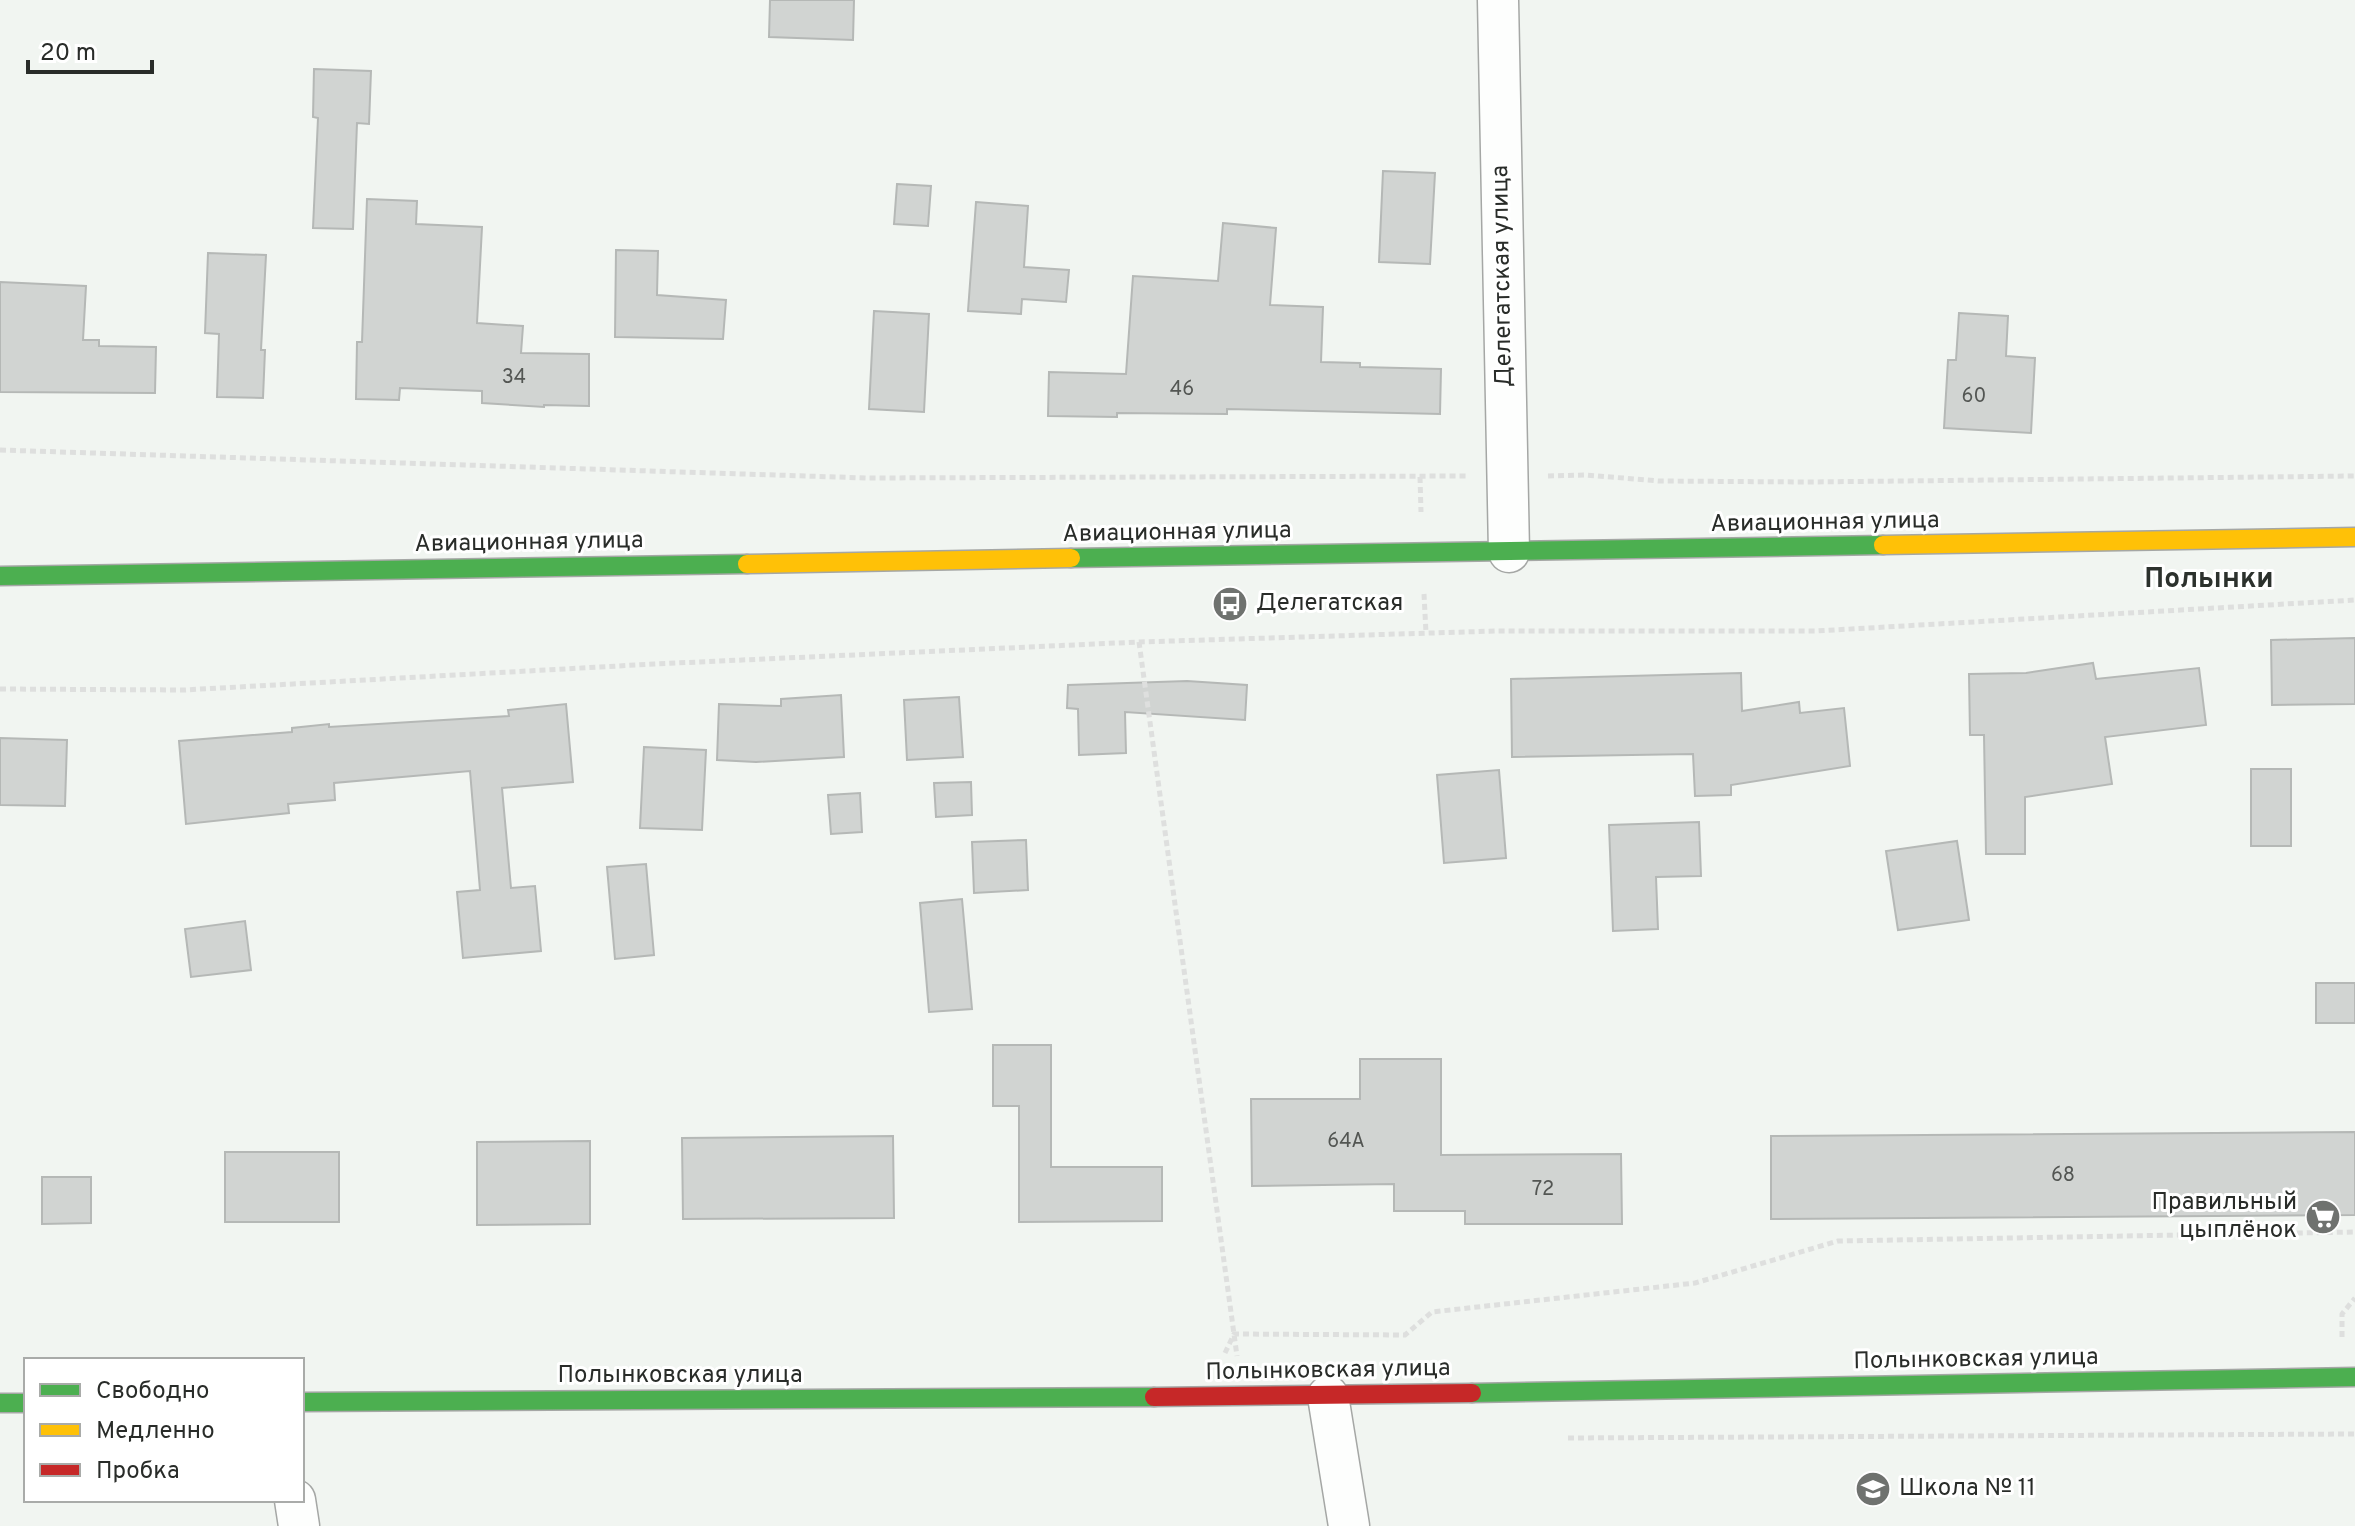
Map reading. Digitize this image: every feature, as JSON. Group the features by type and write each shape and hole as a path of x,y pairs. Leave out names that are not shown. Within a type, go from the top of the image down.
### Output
{"main road":[{"name":"Авиационная улица","path":"0,576 2355,537"},
{"name":"Полынковская улица","path":"304,1402 1328,1396 2355,1377"},
{"path":"0,1403 24,1403"}],"street":[{"name":"Делегатская улица","path":"1498,0 1509,552"},
{"path":"1328,1396 1349,1526"},
{"path":"295,1502 299,1526"}],"path":[{"path":"0,450 867,478 1586,475 1659,481 1809,482 2355,476"},
{"path":"0,689 184,690 670,663 1139,642 1496,631 1816,631 2355,600"},
{"path":"1139,642 1243,1396"},
{"path":"1234,1334 1405,1335 1432,1312 1695,1283 1838,1241 2355,1232"},
{"path":"1220,1363 1234,1334"},
{"path":"1556,1438 2355,1434"}],"building":[{"path":"770,0 854,0 853,40 769,37"},
{"path":"314,69 371,71 369,124 357,123 353,229 313,228 318,118 313,117"},
{"path":"1383,171 1435,173 1430,264 1379,262"},
{"path":"897,184 931,186 928,226 894,224"},
{"path":"367,199 417,201 416,224 482,227 477,323 523,326 521,353 589,354 589,406 482,403 482,391 400,388 399,400 356,399 357,342 362,342"},
{"path":"976,202 1028,206 1024,267 1069,270 1066,302 1022,299 1021,314 968,311"},
{"path":"1223,223 1276,228 1270,305 1323,307 1321,362 1360,363 1360,367 1441,369 1440,414 1227,409 1227,414 1048,416 1049,372 1126,374 1133,276 1218,281"},
{"path":"616,250 658,251 657,295 726,300 723,339 615,337"},
{"path":"208,253 266,255 261,350 265,350 263,398 217,397 219,334 205,333"},
{"path":"0,282 86,286 83,340 99,340 99,346 156,347 155,393 0,392"},
{"path":"874,311 929,314 924,412 869,409"},
{"path":"1959,313 2008,316 2006,356 2035,358 2031,433 1944,428 1948,360 1956,360"},
{"path":"2355,638 2355,704 2272,705 2271,640"},
{"path":"2093,663 2096,679 2199,668 2206,725 2105,737 2112,784 2025,797 2025,854 1986,854 1984,735 1970,735 1969,674 2026,673"},
{"path":"1741,673 1742,711 1799,702 1800,713 1844,708 1850,766 1731,785 1731,795 1695,796 1693,754 1512,757 1511,679"},
{"path":"1187,681 1247,685 1245,720 1125,712 1126,753 1079,755 1078,709 1067,708 1068,685"},
{"path":"841,695 844,757 756,762 717,760 719,704 781,706 781,699"},
{"path":"959,697 963,757 907,760 904,700"},
{"path":"566,704 573,782 502,788 511,888 535,886 541,951 463,958 457,892 480,890 470,771 334,783 335,800 288,804 289,813 186,824 179,741 292,732 292,728 329,724 329,727 509,716 508,710"},
{"path":"0,738 67,740 65,806 0,805"},
{"path":"644,747 706,750 702,830 640,828"},
{"path":"2251,769 2291,769 2291,846 2251,846"},
{"path":"1499,770 1506,858 1444,863 1437,775"},
{"path":"971,782 972,815 936,817 934,783"},
{"path":"860,793 862,832 831,834 828,795"},
{"path":"1699,822 1701,876 1656,877 1658,929 1613,931 1609,825"},
{"path":"1026,840 1028,890 974,893 972,842"},
{"path":"1957,841 1969,920 1898,930 1886,851"},
{"path":"646,864 654,955 615,959 607,867"},
{"path":"962,899 972,1009 929,1012 920,903"},
{"path":"245,921 251,970 191,977 185,929"},
{"path":"2316,983 2355,983 2355,1023 2316,1023"},
{"path":"993,1045 1051,1045 1051,1167 1162,1167 1162,1221 1019,1222 1019,1106 993,1106"},
{"path":"1360,1059 1441,1059 1441,1155 1621,1154 1622,1224 1465,1224 1465,1211 1394,1211 1394,1184 1252,1186 1251,1099 1360,1099"},
{"path":"2355,1132 2355,1215 1771,1219 1771,1136"},
{"path":"893,1136 894,1218 683,1219 682,1138"},
{"path":"590,1141 590,1224 477,1225 477,1142"},
{"path":"225,1152 339,1152 339,1222 225,1222"},
{"path":"42,1177 91,1177 91,1223 42,1224"}],"traffic: fast":[{"path":"1071,558 1883,545"},
{"path":"0,576 747,564"},
{"path":"1472,1393 2355,1377"},
{"path":"304,1402 1154,1397"},
{"path":"0,1403 24,1403"}],"traffic: slow":[{"path":"1883,545 2355,537"},
{"path":"747,564 1071,558"}],"traffic: jam":[{"path":"1154,1397 1472,1393"}],"place":[{"name":"Делегатская","path":"1230,604"},
{"name":"Правильный цыплёнок","path":"2323,1217"},
{"name":"Школа № 11","path":"1873,1489"}],"district":[{"name":"Полынки","path":"2209,580"}]}
